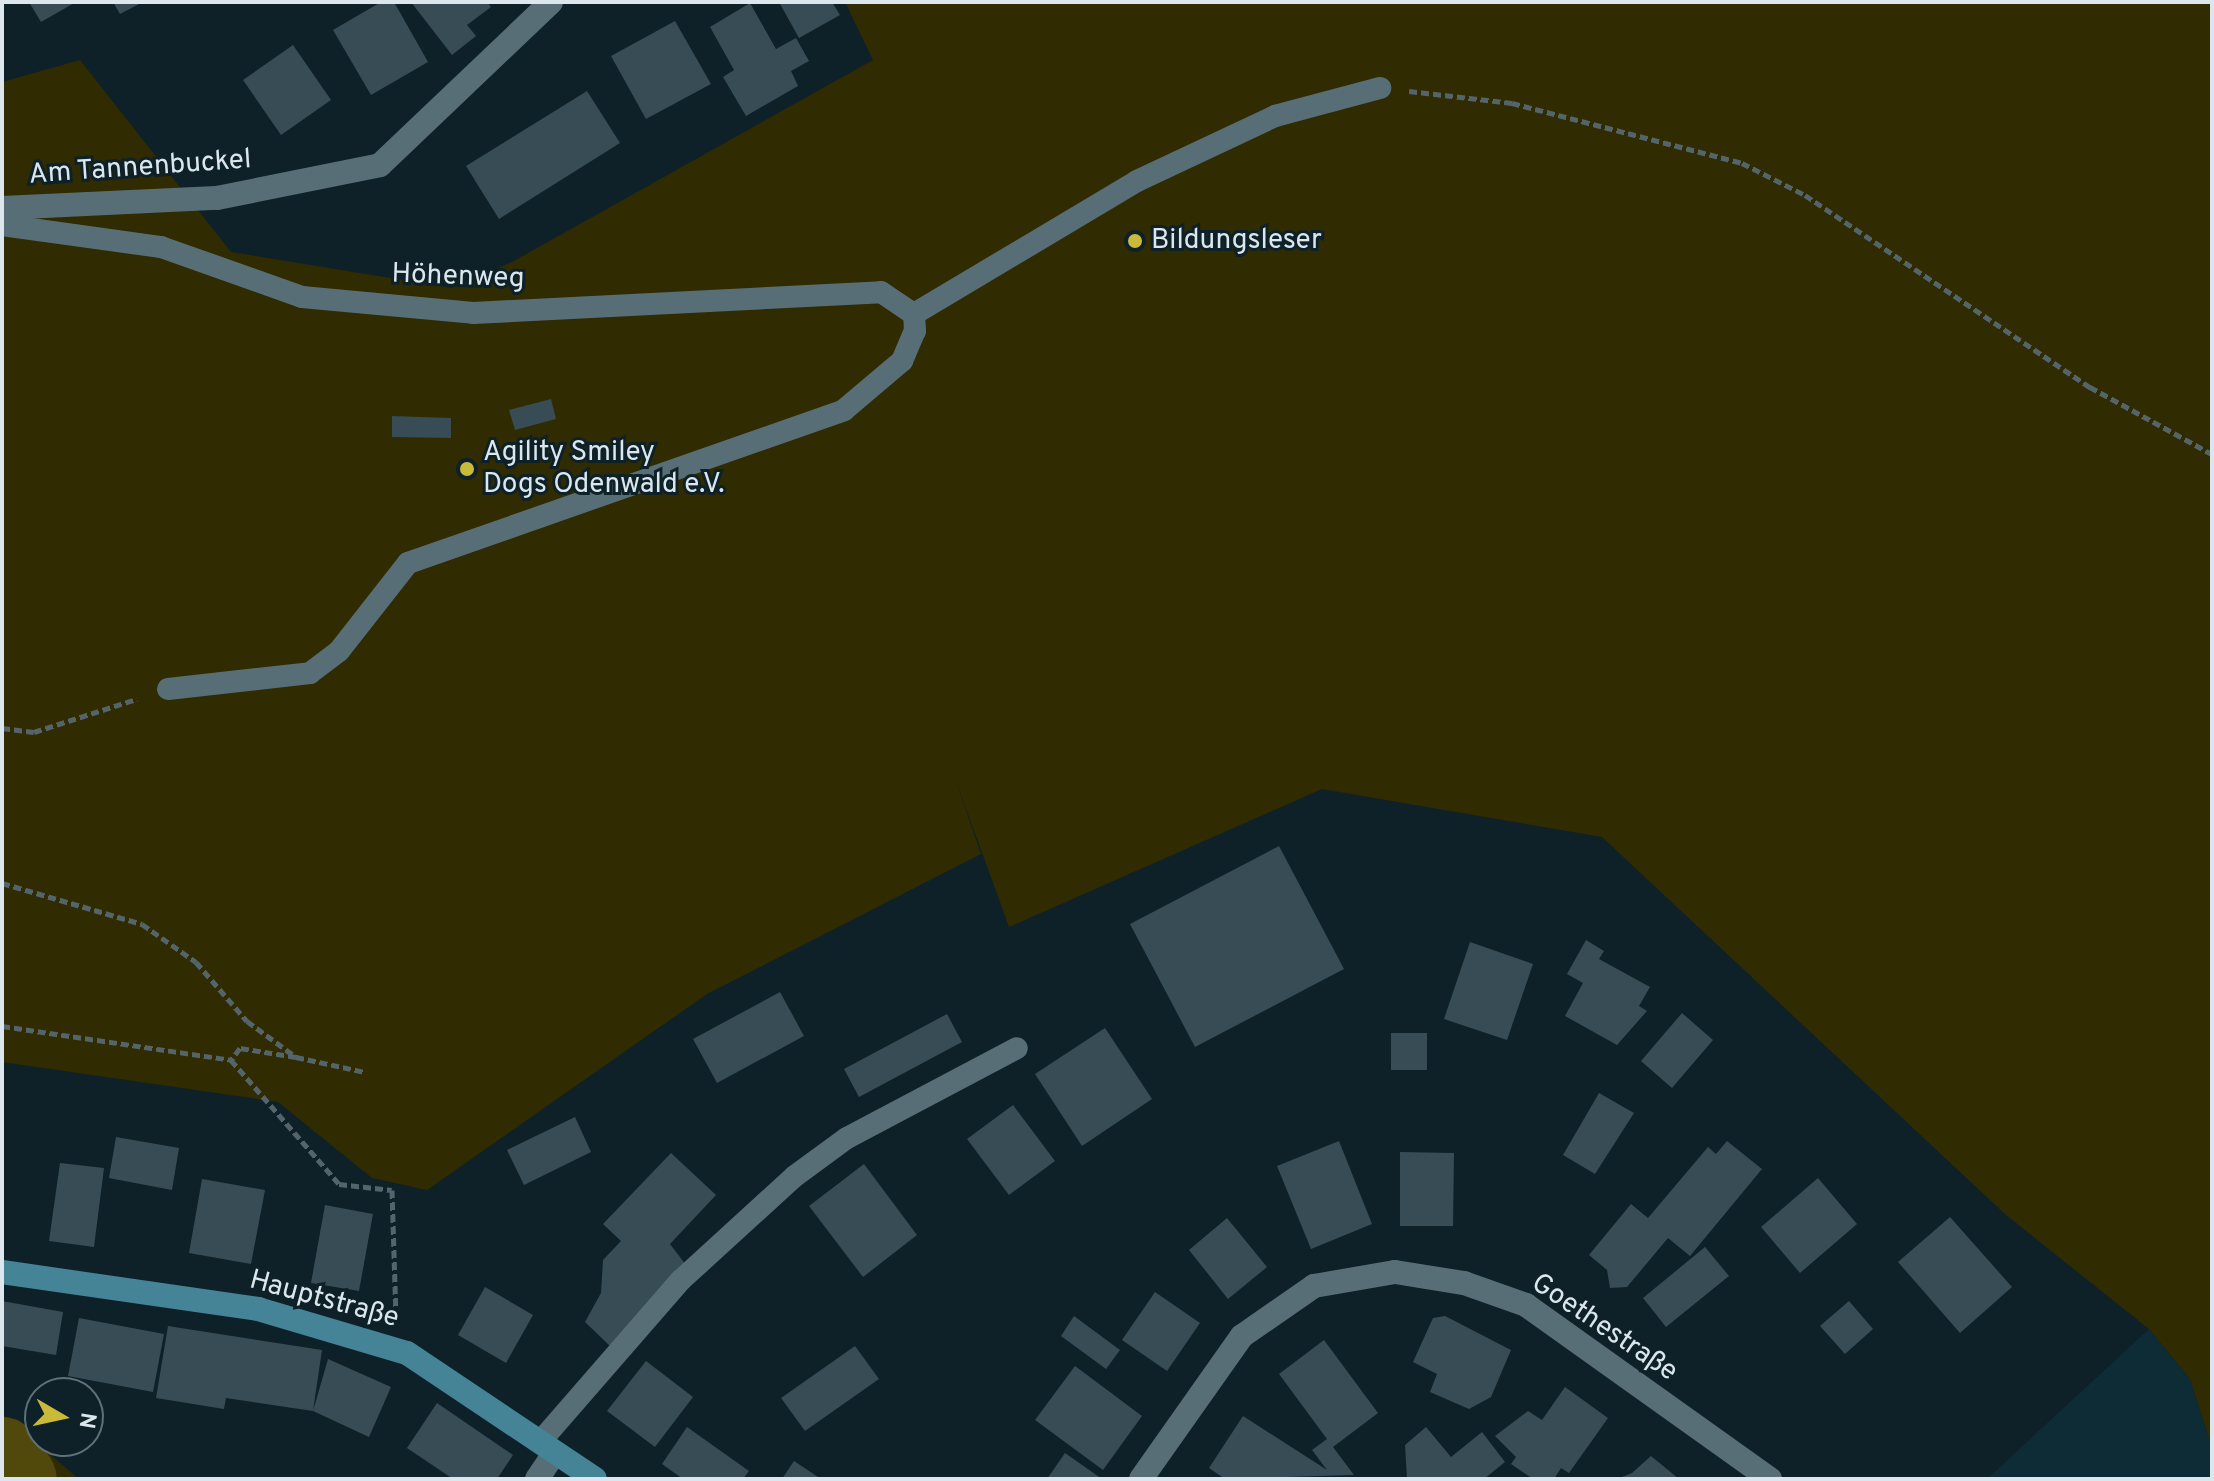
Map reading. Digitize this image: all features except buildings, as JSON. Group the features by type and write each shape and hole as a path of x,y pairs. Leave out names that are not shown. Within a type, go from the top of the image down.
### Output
{"main road":[{"name":"Hauptstraße","path":"2,1272 258,1309 407,1353 595,1479"}],"street":[{"name":"Am Tannenbuckel","path":"2,208 217,198 380,165 551,2"},
{"name":"Goethestraße","path":"1141,1479 1242,1336 1314,1286 1395,1272 1464,1283 1526,1305 1770,1479"},
{"path":"537,1479 548,1447"}],"lane":[{"path":"168,689 310,673 339,651 408,563 844,410 902,361 915,331 914,314 1137,181 1275,116 1380,88"},
{"name":"Höhenweg","path":"2,225 161,247 317,298 473,313 881,292 914,314"},
{"path":"548,1447 681,1280 795,1176 847,1138 1017,1048"}],"path":[{"path":"1380,88 1512,103 1742,163 1805,195 2090,387 2212,454"},
{"path":"2,728 34,732 168,689"},
{"path":"2,883 142,924 196,962 247,1021 296,1057"},
{"path":"2,1026 231,1060 339,1184 392,1190 396,1318"},
{"path":"231,1060 240,1048 365,1072"}],"shaded area":[{"path":"845,2 2212,2 2212,1448 2190,1379 2149,1329 2006,1215 1602,837 1322,789 1009,927 956,781 981,854 707,994 427,1190 372,1178 278,1102 2,1062 2,82 80,60 231,252 452,288 512,262 873,60"},
{"path":"2149,1329 2190,1379 2212,1448 2212,1479 1987,1479"},
{"path":"2,1414 24,1433 24,1457 53,1457 79,1479 2,1479"}],"waterway":[{"path":"2,1455 19,1479"}],"place":[{"name":"Bildungsleser","path":"1135,241"},
{"name":"Agility Smiley Dogs Odenwald e.V.","path":"467,469"}]}
